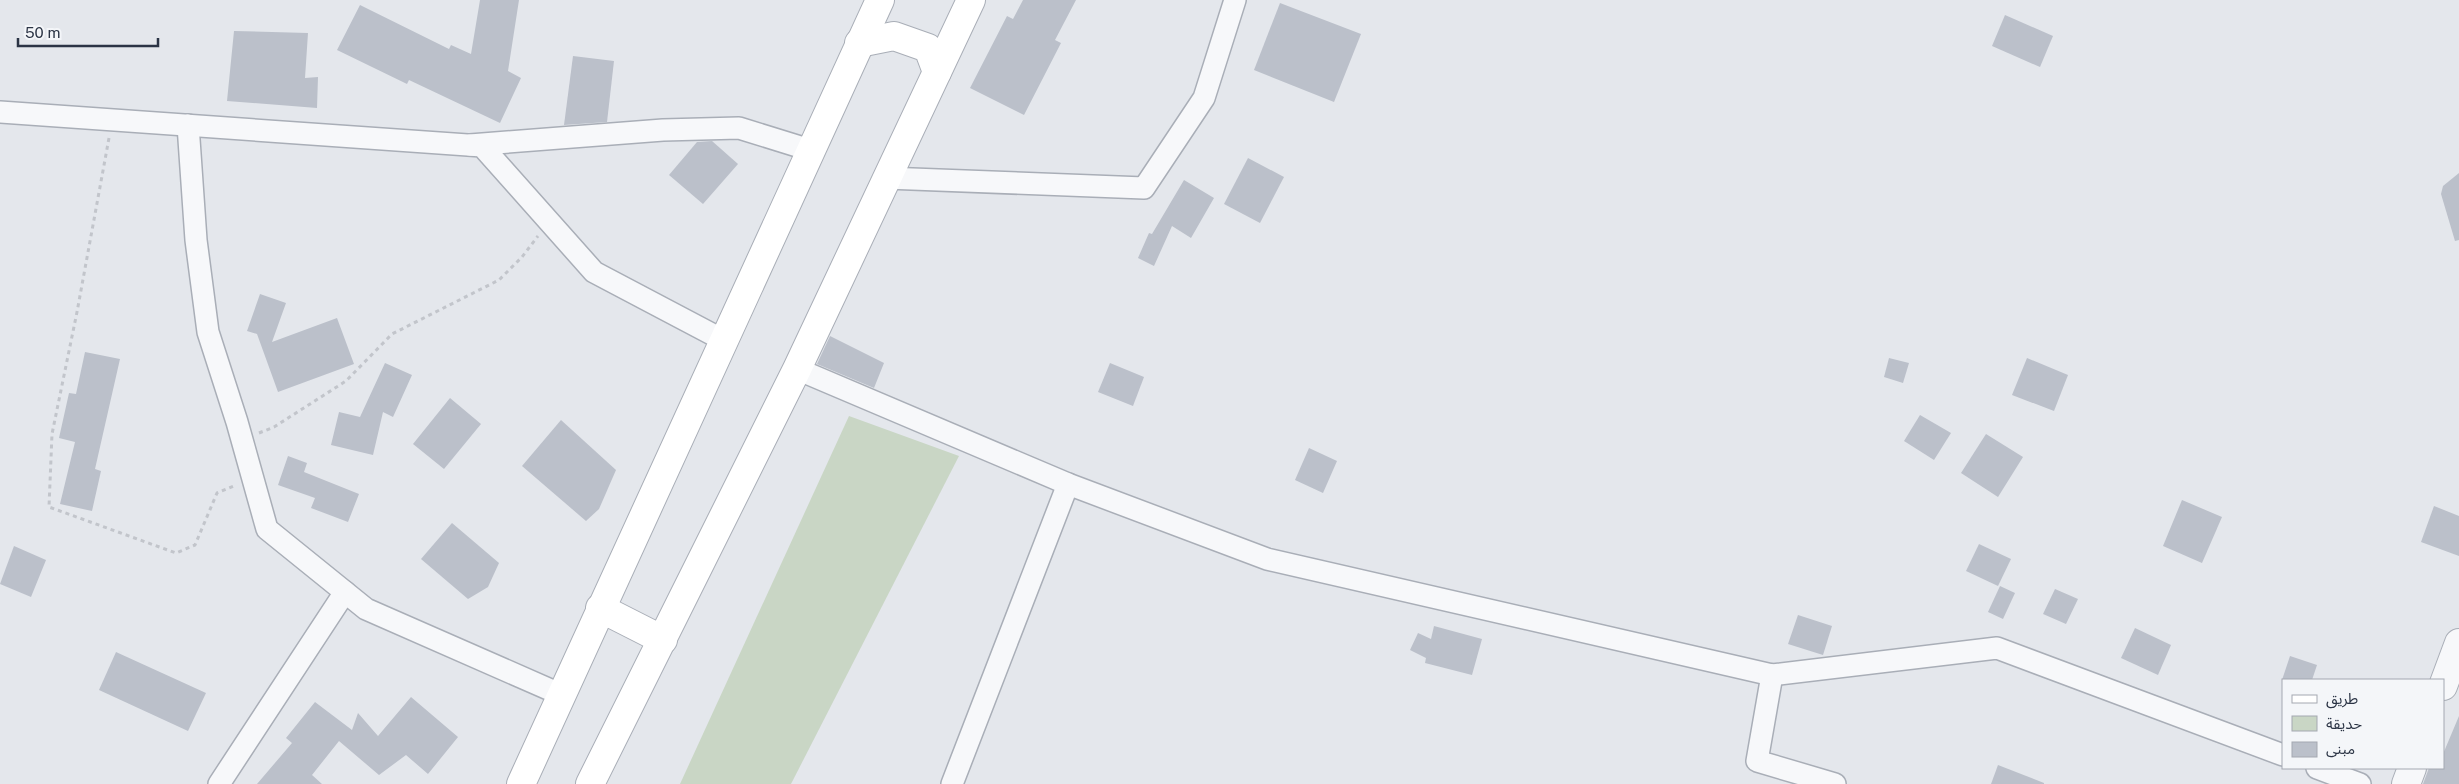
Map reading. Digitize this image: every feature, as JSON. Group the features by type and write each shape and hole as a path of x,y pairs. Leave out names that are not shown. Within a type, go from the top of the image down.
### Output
{"main road":[{"path":"521,784 880,0"},
{"path":"590,784 797,369 971,0"},
{"path":"859,43 894,36 928,48 937,72"},
{"path":"600,608 663,640"}],"street":[{"path":"886,178 1144,188 1204,98 1235,0"},
{"path":"0,112 482,146 594,272 723,340"},
{"path":"188,125 196,240 208,332 242,439 267,529 366,609 562,695"},
{"path":"470,145 664,130 739,128 810,150"},
{"path":"797,369 1068,484 1267,558 1772,674 1997,648 2282,755"},
{"path":"952,784 1068,484"},
{"path":"219,784 345,592"},
{"path":"2444,683 2459,643"},
{"path":"1772,674 1757,761 1836,784"},
{"path":"2320,769 2360,784"},
{"path":"2406,784 2412,769"}],"path":[{"path":"112,120 77,312 52,434 49,507 176,553 195,545 217,493 231,486 254,484"},
{"path":"242,439 274,427 346,381 392,334 499,280 522,257 548,221"}],"green space":[{"path":"849,416 959,456 791,784 680,784"}],"building":[{"path":"480,0 519,0 508,71 521,78 500,123 409,80 407,84 337,50 360,5 449,49 451,45 471,54"},
{"path":"1023,0 1076,0 1055,40 1061,43 1024,115 970,88 1007,16 1013,19"},
{"path":"1280,3 1361,34 1334,102 1254,70"},
{"path":"2005,15 2053,36 2040,67 1992,46"},
{"path":"234,31 308,33 305,78 318,77 317,108 227,101"},
{"path":"573,56 614,61 607,122 564,125"},
{"path":"712,141 738,164 703,204 669,175 697,142"},
{"path":"1248,158 1284,177 1260,223 1224,204"},
{"path":"2459,173 2459,240 2455,241 2441,194 2443,186"},
{"path":"1184,180 1214,198 1191,238 1172,226 1154,266 1138,258 1149,233 1152,234"},
{"path":"260,294 286,303 272,342 337,318 354,364 278,392 257,334 247,331"},
{"path":"830,336 884,363 874,388 817,364"},
{"path":"85,352 120,359 95,469 101,471 92,511 60,504 75,442 59,438 69,393 76,394"},
{"path":"1889,358 1909,363 1903,383 1884,377"},
{"path":"2027,358 2068,375 2054,411 2012,395"},
{"path":"385,363 412,375 393,417 383,412 373,455 331,445 339,412 360,417"},
{"path":"1110,363 1144,377 1133,406 1098,392"},
{"path":"450,398 481,424 444,469 413,444"},
{"path":"1920,415 1951,433 1934,460 1904,441"},
{"path":"561,420 616,470 599,509 586,521 522,466"},
{"path":"1986,434 2023,457 1998,497 1961,473"},
{"path":"1309,448 1337,461 1323,493 1295,480"},
{"path":"288,456 307,463 304,472 359,494 348,522 311,508 315,498 278,485"},
{"path":"2182,500 2222,517 2202,563 2163,546"},
{"path":"2434,506 2459,516 2459,556 2421,542"},
{"path":"452,523 499,563 488,587 468,599 421,559"},
{"path":"1979,544 2011,559 1998,586 1966,571"},
{"path":"14,546 46,560 31,597 0,584"},
{"path":"2000,586 2015,593 2003,619 1988,612"},
{"path":"2055,589 2078,599 2066,624 2043,614"},
{"path":"1798,615 1832,626 1823,655 1788,644"},
{"path":"1434,626 1482,639 1472,675 1425,663 1426,658 1410,650 1418,633 1431,639"},
{"path":"2135,628 2171,645 2158,675 2121,658"},
{"path":"116,652 206,693 188,731 99,690"},
{"path":"2290,656 2317,665 2312,679 2282,679"},
{"path":"411,697 458,737 428,774 406,755 379,775 339,741 312,775 322,784 257,784 292,743 286,738 315,702 352,730 358,713 378,736"},
{"path":"2459,716 2459,784 2423,784 2429,769 2444,769 2444,752"},
{"path":"1998,765 2044,783 2044,784 1991,784"}]}
